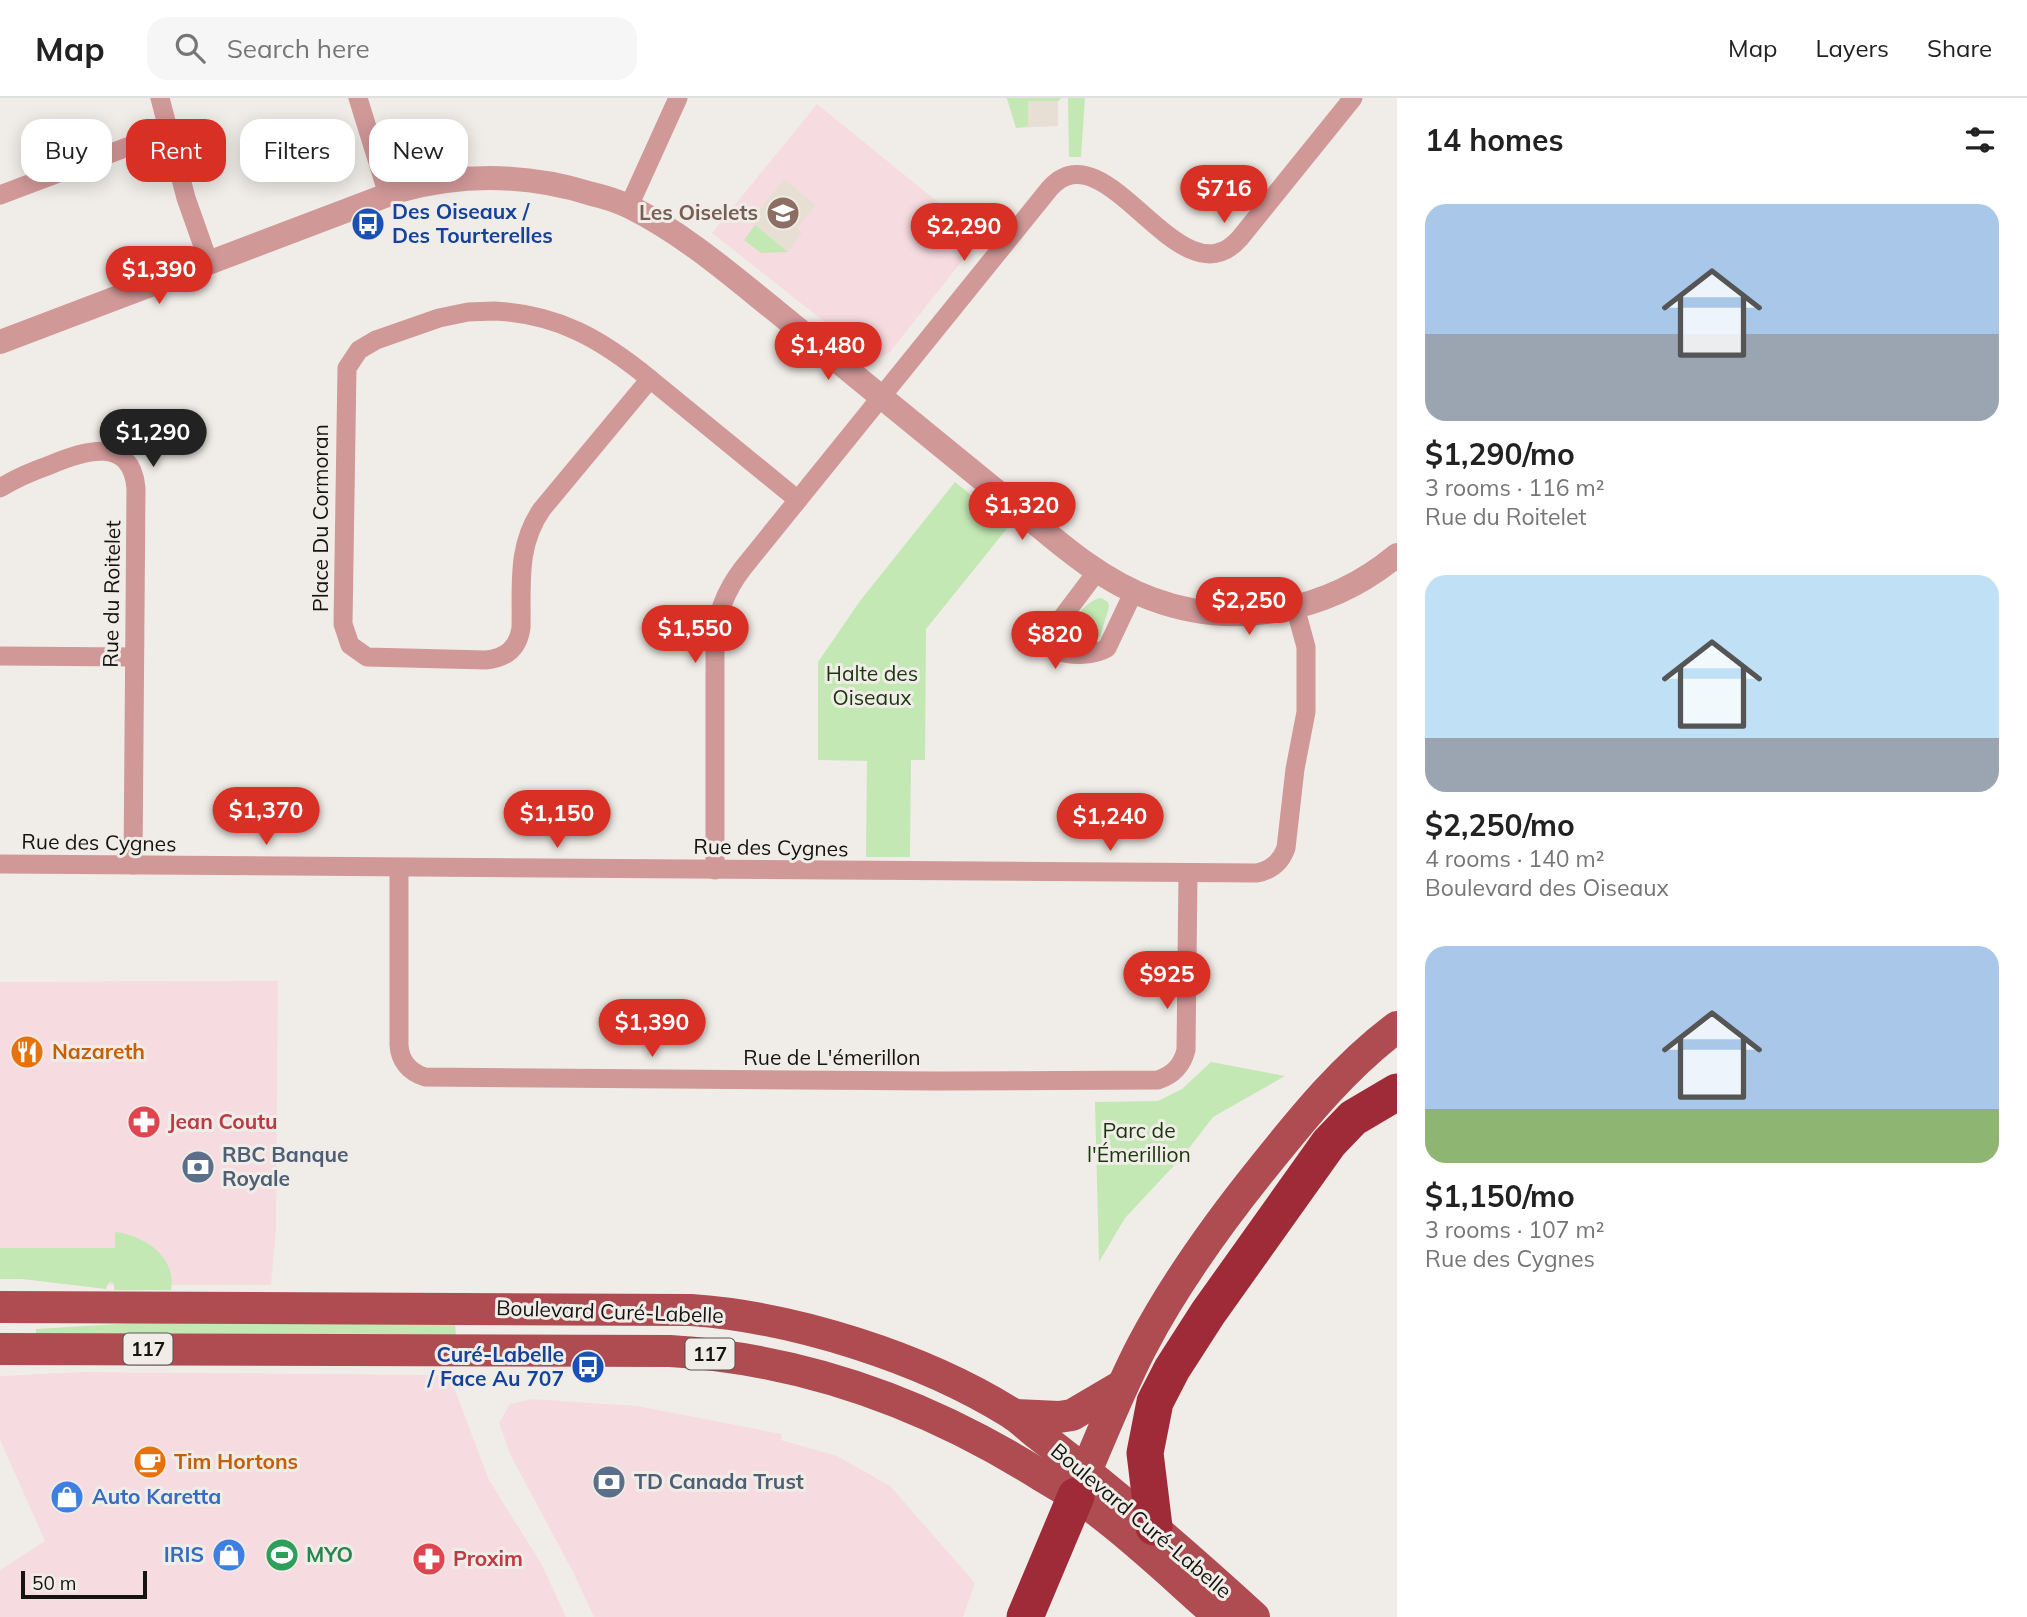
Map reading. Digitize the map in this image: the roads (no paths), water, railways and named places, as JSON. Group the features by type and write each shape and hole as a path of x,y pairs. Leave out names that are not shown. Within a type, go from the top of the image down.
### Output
{"highway":[{"path":"1154,1527 1145,1467 1147,1435 1155,1402 1172,1368 1328,1143 1353,1118 1397,1091"},
{"path":"1025,1617 1081,1483"}],"main road":[{"path":"1081,1483 1123,1385 1178,1283 1226,1215 1335,1081 1397,1027"},
{"name":"Boulevard Curé-Labelle","path":"0,1307 706,1311 789,1327 867,1348 940,1376 1014,1415 1081,1483 1118,1527 1220,1617"},
{"name":"Boulevard Curé-Labelle","path":"0,1349 643,1351 738,1357 829,1378 916,1408 1081,1483 1154,1527 1254,1617"},
{"path":"1014,1415 1072,1415 1123,1385"}],"street":[{"path":"160,98 164,119"},
{"path":"358,98 388,195"},
{"path":"629,206 678,98"},
{"path":"715,870 715,642 717,619 727,590 1050,188 1059,180 1079,176 1101,182 1184,246 1200,253 1220,254 1230,249 1240,238 1353,98"},
{"path":"0,195 126,147"},
{"path":"0,342 388,195 453,180 508,178 567,187 629,206 660,223 702,252 1050,535 1097,570 1134,592 1170,605 1207,612 1247,614 1314,602 1346,588 1397,555"},
{"path":"182,182 209,263"},
{"name":"Place Du Cormoran","path":"650,379 542,509 530,530 522,557 520,634 509,652 486,660 378,659 367,657 353,649 347,640 343,624 345,379 349,363 359,350 376,340 439,318 468,312 507,312 546,318 570,326 606,346 650,379 798,500"},
{"name":"Rue du Roitelet","path":"0,488 39,469 90,451 114,453 128,465 134,475 133,865"},
{"path":"1097,570 1055,627 1053,641 1059,651 1073,654 1099,652 1107,648 1134,592"},
{"name":"Rue des Cygnes","path":"0,864 1257,873 1273,866 1284,853 1294,769 1306,712 1306,647 1295,607"},
{"path":"0,656 134,657"},
{"name":"Rue de L'émerillon","path":"399,868 399,1045 401,1056 410,1070 425,1077 1013,1082 1158,1080 1178,1067 1186,1050 1188,874"}],"place":[{"name":"Les Oiselets","path":"783,213"},
{"name":"Des Oiseaux / Des Tourterelles","path":"368,224"},
{"name":"Nazareth","path":"27,1052"},
{"name":"Jean Coutu","path":"144,1122"},
{"name":"RBC Banque Royale","path":"198,1167"},
{"name":"Curé-Labelle / Face Au 707","path":"588,1367"},
{"name":"Tim Hortons","path":"150,1462"},
{"name":"TD Canada Trust","path":"609,1482"},
{"name":"Auto Karetta","path":"67,1497"},
{"name":"IRIS","path":"229,1555"},
{"name":"MYO","path":"282,1555"},
{"name":"Proxim","path":"429,1559"}],"park label":[{"name":"Halte des Oiseaux","path":"872,686"},
{"name":"Parc de l'Émerillion","path":"1139,1143"}]}
